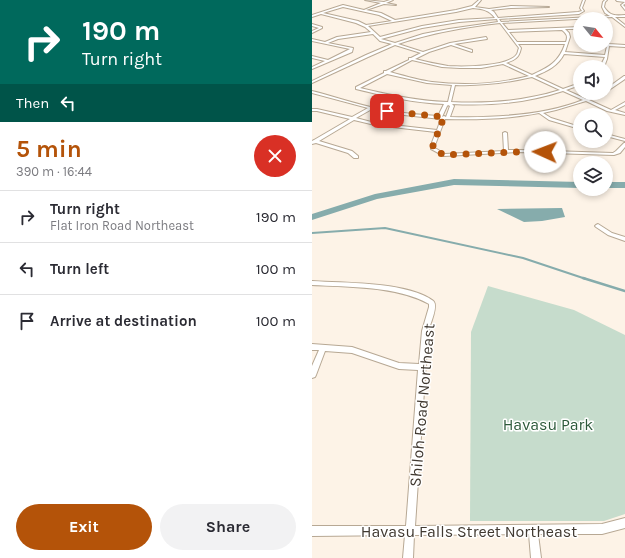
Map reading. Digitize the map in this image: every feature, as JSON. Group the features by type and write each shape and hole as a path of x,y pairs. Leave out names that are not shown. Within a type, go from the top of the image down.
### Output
{"street":[{"path":"366,0 395,5"},
{"path":"364,10 392,0"},
{"path":"366,26 456,11 473,6 480,0"},
{"path":"550,0 548,7 552,14"},
{"path":"380,38 439,24 496,18 582,12 581,5 584,0"},
{"path":"606,0 603,7 606,12 625,26"},
{"path":"617,0 625,2 622,5 625,8"},
{"path":"312,16 339,6 380,14 394,21"},
{"path":"473,6 489,10 511,7 548,7"},
{"path":"410,59 454,67 482,67 503,63 514,58 519,54 520,50 517,43 489,10"},
{"path":"320,13 348,19 366,26 381,40 428,51"},
{"path":"423,16 428,19"},
{"path":"312,82 398,44 449,31 501,24 625,17"},
{"path":"501,24 573,20"},
{"path":"434,21 439,24"},
{"path":"312,25 321,28 312,32"},
{"path":"385,72 418,80 454,84 493,83 530,76 552,66 562,57 567,43 568,34 562,28"},
{"path":"507,31 573,28"},
{"path":"324,43 337,38 373,33"},
{"path":"486,38 450,44 428,51 385,72 358,88 400,99 449,104 511,101 573,86"},
{"path":"312,40 352,49 351,51 312,68"},
{"path":"517,43 567,43"},
{"path":"312,86 398,44 423,53"},
{"path":"450,44 471,51"},
{"path":"613,44 625,45"},
{"path":"605,60 606,52"},
{"path":"563,53 606,56"},
{"path":"312,57 329,61"},
{"path":"503,63 573,94"},
{"path":"613,87 623,81 625,77"},
{"path":"454,84 449,104 452,106 444,117 433,145 433,149 444,155 506,152 614,154 618,152 625,144"},
{"path":"563,90 564,93 602,108"},
{"path":"312,92 370,108 396,113 444,117 494,117 540,112 587,100 604,108"},
{"path":"613,110 625,103"},
{"path":"444,117 445,105 449,104"},
{"path":"313,142 370,108"},
{"path":"312,110 375,124 438,131"},
{"path":"613,111 625,114"},
{"path":"540,112 550,119 573,126"},
{"path":"505,133 506,152"},
{"path":"613,137 625,140"},
{"path":"313,142 350,152 356,157"},
{"path":"598,226 610,234 625,239"},
{"name":"Shiloh Road Northeast","path":"312,283 392,289 427,298 432,303 433,310 425,331 408,558"},
{"path":"312,347 352,350 399,366 423,367"},
{"path":"312,375 323,348"},
{"name":"Havasu Falls Street Northeast","path":"312,531 602,530 625,523"},
{"path":"533,530 536,558"}],"green space":[{"name":"Havasu Park","path":"488,286 574,310 625,335 625,514 604,521 470,521 471,332"}],"water":[{"path":"562,208 565,217 524,222 497,209"}],"waterway":[{"path":"312,217 375,197 454,182 573,185"},
{"path":"613,185 625,185"},
{"path":"312,233 385,228 523,258 583,278"},
{"path":"583,278 625,291"}],"route":[{"path":"387,111 444,117 433,145 433,149 444,155 489,152 545,152"}]}
